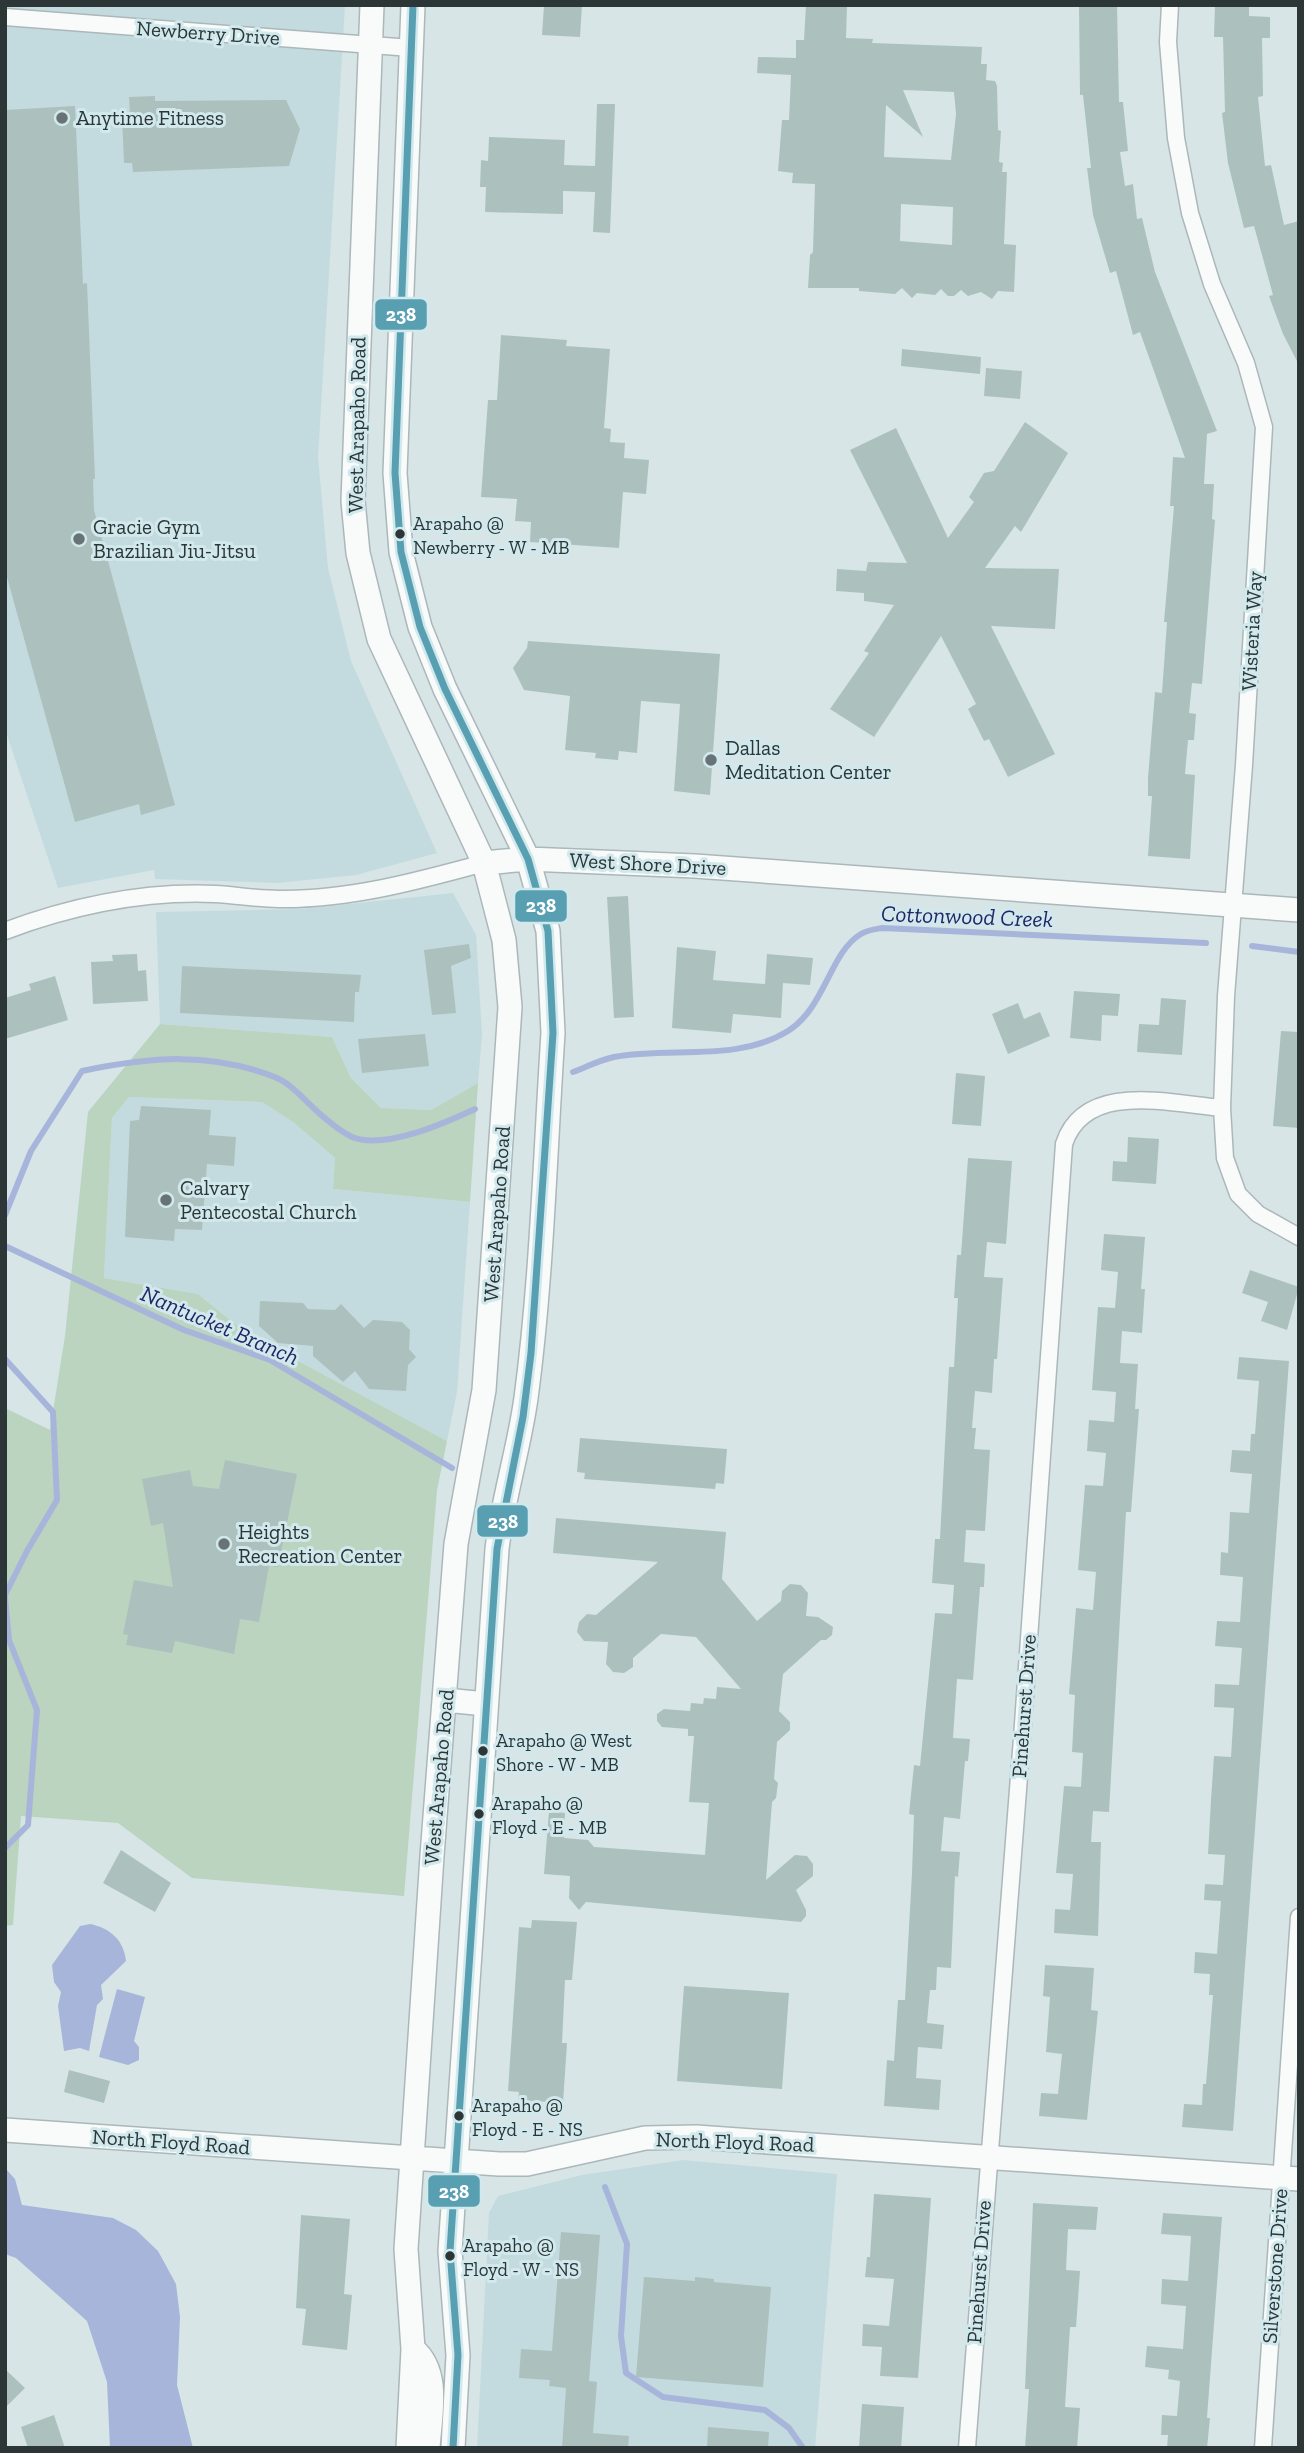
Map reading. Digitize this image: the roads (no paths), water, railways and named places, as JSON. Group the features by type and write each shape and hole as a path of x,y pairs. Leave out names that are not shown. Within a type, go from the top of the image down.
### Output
{"main road":[{"name":"West Arapaho Road","path":"372,5 353,501 358,553 379,639 406,704 470,828 484,863 505,940 510,1007 484,1390 460,1509 406,2249 413,2349 408,2448"},
{"name":"West Arapaho Road","path":"413,5 394,498 401,552 420,627 445,689 528,859 548,931 553,1033 529,1364 521,1426 501,1511 486,1704 450,2251 458,2356 453,2448"},
{"path":"360,318 400,321"},
{"name":"West Shore Drive","path":"484,863 528,859 840,875 1299,910"},
{"path":"445,1700 486,1704"},
{"name":"North Floyd Road","path":"5,2130 413,2160 527,2164 624,2142 674,2137 988,2155 1289,2179"},
{"path":"413,2349 425,2358 432,2388 428,2448"}],"street":[{"name":"Wisteria Way","path":"1170,5 1168,42 1176,138 1190,213 1212,284 1246,363 1264,427 1244,765 1231,904 1222,1108 1225,1158 1238,1194 1258,1214 1299,1237"},
{"name":"Newberry Drive","path":"5,18 411,48"},
{"name":"West Shore Drive","path":"5,931 95,904 166,895 214,894 279,900 326,896 421,880 484,863"},
{"name":"Pinehurst Drive","path":"967,2448 1023,1724 1064,1143 1077,1117 1104,1102 1222,1108"},
{"name":"Silverstone Drive","path":"1263,2448 1289,2179 1299,1917"}],"water":[{"path":"90,1924 115,1936 126,1961 101,1985 103,1999 97,2005 89,2051 80,2048 64,2051 58,2006 61,1992 54,1982 52,1965 80,1926"},
{"path":"117,1989 145,1997 134,2041 139,2047 139,2060 128,2065 99,2057"},
{"path":"5,2168 15,2179 22,2205 113,2218 136,2230 158,2251 176,2284 180,2317 177,2385 193,2448 110,2448 107,2382 87,2321 16,2258 5,2254"}],"waterway":[{"name":"Cottonwood Creek","path":"573,1072 614,1057 725,1050 768,1041 788,1031 800,1021 811,1009 850,942 874,929 1206,943"},
{"name":"Cottonwood Creek","path":"1252,946 1299,952"},
{"name":"Cottonwood Creek","path":"5,1215 31,1151 82,1071 132,1062 180,1059 204,1060 252,1069 284,1082 339,1129 352,1137 366,1140 398,1138 475,1109"},
{"name":"Nantucket Branch","path":"5,1246 184,1330 270,1360 452,1468"},
{"path":"5,1359 53,1412 57,1500 5,1595"},
{"path":"5,1598 9,1640 37,1710 28,1825 5,1848"},
{"name":"Nantucket Branch","path":"605,2187 627,2244 621,2336 626,2373 663,2397 765,2410 789,2428 803,2448"}],"place":[{"name":"Anytime Fitness","path":"62,118"},
{"name":"Arapaho @ Newberry - W - MB","path":"400,534"},
{"name":"Gracie Gym Brazilian Jiu-Jitsu","path":"79,539"},
{"name":"Dallas Meditation Center","path":"711,760"},
{"name":"Calvary Pentecostal Church","path":"166,1200"},
{"name":"Heights Recreation Center","path":"224,1544"},
{"name":"Arapaho @ West Shore - W - MB","path":"483,1751"},
{"name":"Arapaho @ Floyd - E - MB","path":"479,1814"},
{"name":"Arapaho @ Floyd - E - NS","path":"459,2116"},
{"name":"Arapaho @ Floyd - W - NS","path":"450,2256"}]}
